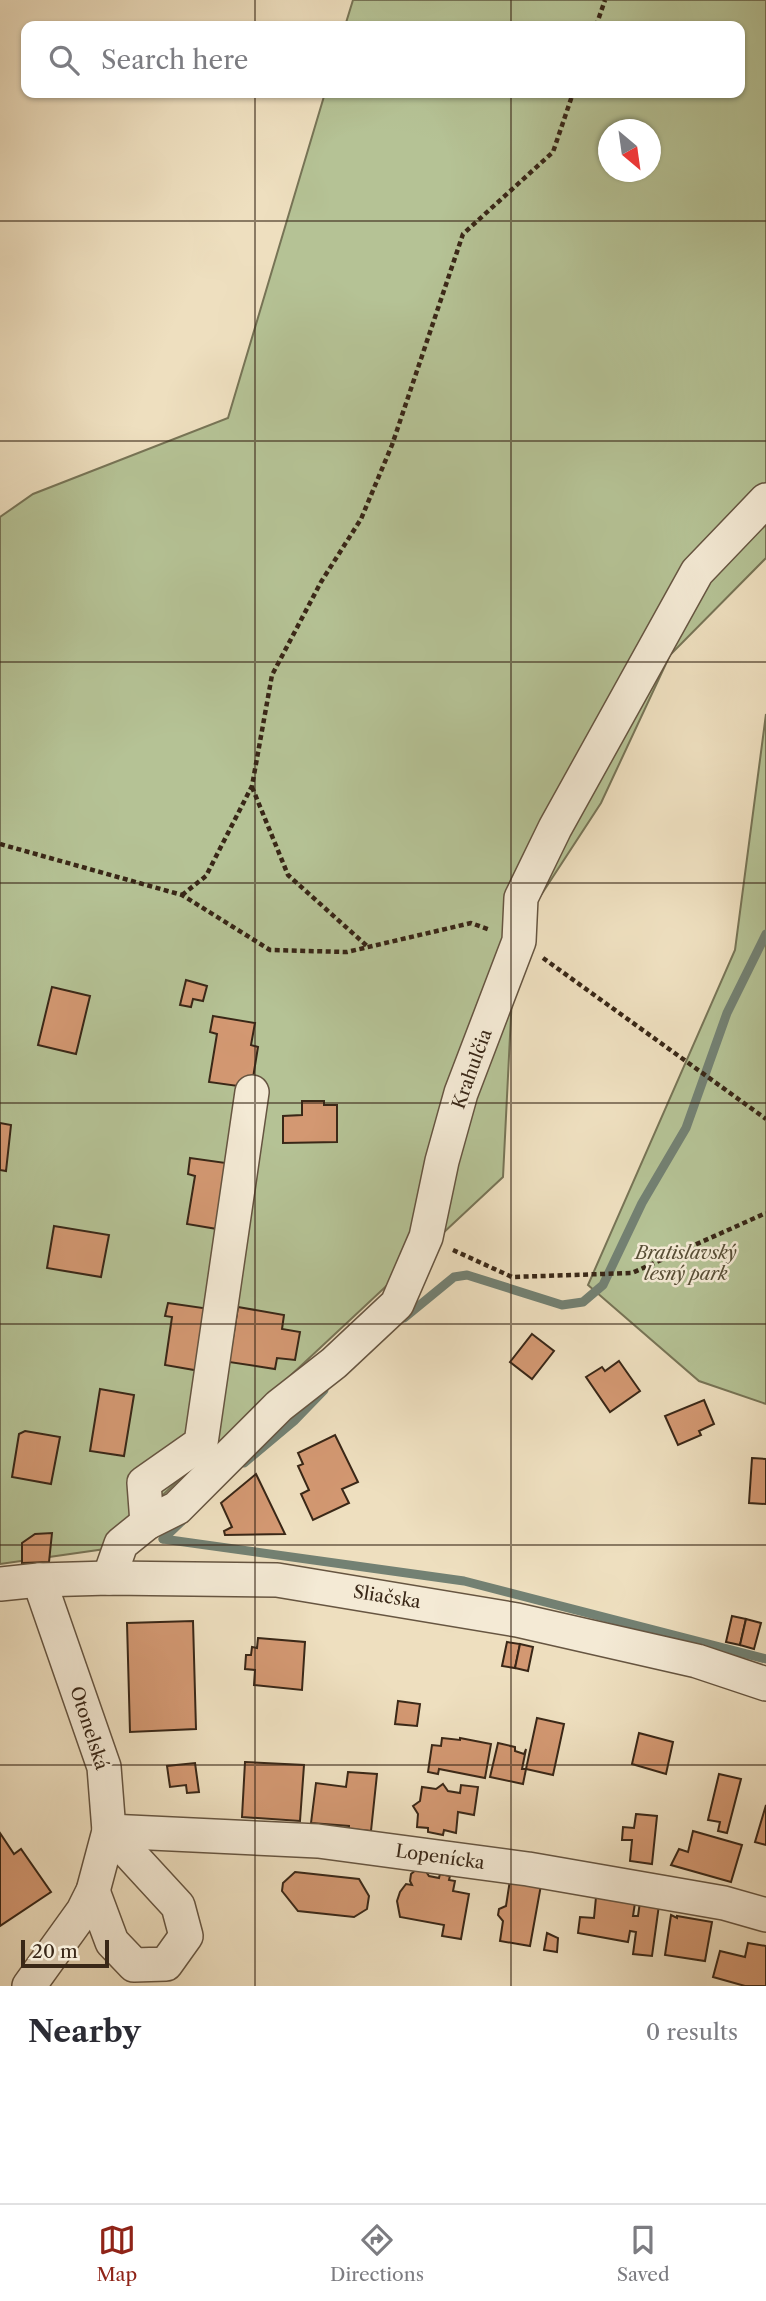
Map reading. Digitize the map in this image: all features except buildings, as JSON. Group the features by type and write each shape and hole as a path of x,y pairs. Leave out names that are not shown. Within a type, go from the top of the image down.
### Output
{"street":[{"name":"Krahulčia","path":"109,1578 121,1544 147,1523 177,1508 279,1406 334,1363 397,1304 426,1237 442,1161 461,1093 519,941 520,898 555,828 697,572 766,500"},
{"path":"147,1523 144,1483 201,1443 252,1092"},
{"name":"Sliačska","path":"0,1584 109,1578 277,1580 410,1600 517,1620 697,1661 766,1684"},
{"name":"Otonelská","path":"29,1986 82,1912 93,1891 110,1831 104,1767 39,1580"},
{"path":"93,1891 111,1942 134,1965 166,1964 186,1936 178,1906 110,1831"},
{"name":"Lopenícka","path":"110,1831 318,1841 528,1869 724,1903 766,1915"}],"path":[{"path":"598,21 605,0"},
{"path":"182,895 206,876 252,786 272,675 321,582 361,519 392,445 463,234 553,152 571,98"},
{"path":"252,786 288,876 367,947"},
{"path":"0,844 182,895 270,950 346,952 471,923 519,941 766,1119"},
{"path":"426,1237 512,1277 632,1273 766,1213"}],"green space":[{"path":"353,0 766,0 766,558 670,655 601,803 515,935 503,1177 105,1549 0,1564 0,517 33,494 228,418 324,98 745,98 745,21 347,21"},
{"name":"Bratislavský lesný park","path":"766,714 766,1404 699,1381 588,1285 735,950"}],"waterway":[{"path":"404,1318 454,1277 467,1275 562,1305 583,1302 603,1285 642,1203 686,1128 727,1013 766,934"},
{"path":"244,1463 294,1421 324,1390"},
{"path":"163,1539 182,1521"},
{"path":"163,1539 464,1581 766,1659"}]}
